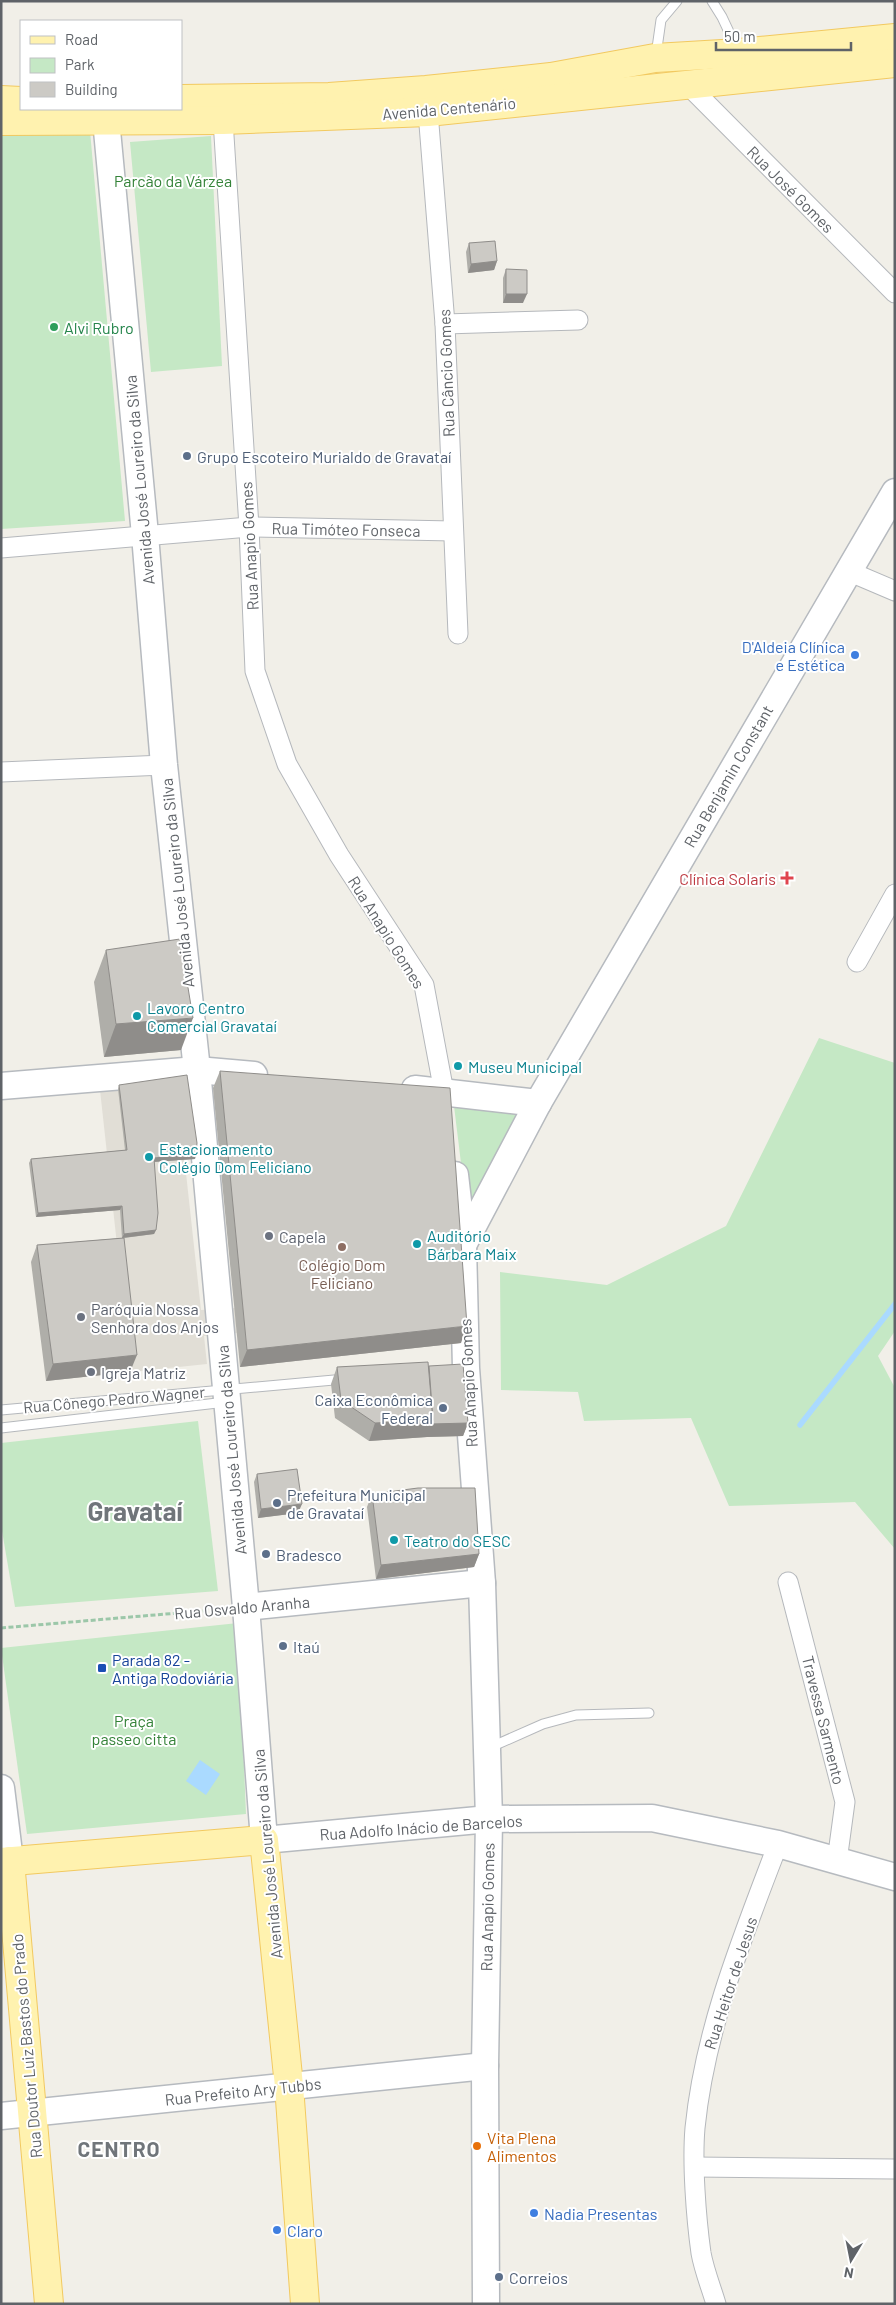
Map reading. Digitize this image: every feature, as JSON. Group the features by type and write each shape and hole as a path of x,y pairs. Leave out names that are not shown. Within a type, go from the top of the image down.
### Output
{"main road":[{"name":"Avenida Centenário","path":"182,100 330,97 426,90 551,77 655,58 739,53 895,38"},
{"path":"687,84 699,72 739,53"},
{"name":"Avenida Centenário","path":"1,121 105,114 223,120 428,112 895,63"},
{"path":"1,100 20,101"},
{"name":"Rua Adolfo Inácio de Barcelos","path":"6,1862 264,1840"},
{"name":"Avenida José Loureiro da Silva","path":"264,1840 290,2086 304,2304"},
{"name":"Rua Doutor Luiz Bastos do Prado","path":"6,1862 49,2304"}],"street":[{"name":"Rua José Gomes","path":"687,84 895,293"},
{"name":"Rua Câncio Gomes","path":"428,112 445,324 452,531 458,634"},
{"name":"Avenida José Loureiro da Silva","path":"105,114 145,535 164,766 197,1070 246,1607 264,1840"},
{"name":"Rua Anapio Gomes","path":"223,120 249,527 255,672 287,764 339,856 424,985 448,1121"},
{"path":"445,324 578,320"},
{"name":"Rua Benjamin Constant","path":"463,1246 538,1103 895,492"},
{"name":"Rua Timóteo Fonseca","path":"1,548 249,527 452,531"},
{"path":"848,571 895,591"},
{"path":"1,772 164,766"},
{"path":"857,962 894,895"},
{"path":"1,1086 117,1083 197,1070 276,1077"},
{"path":"395,1088 538,1103"},
{"name":"Rua Anapio Gomes","path":"452,1150 463,1246 461,1369 482,1583 487,1750 486,2304"},
{"name":"Travessa Sarmento","path":"788,1582 845,1802 837,1861"},
{"name":"Rua Osvaldo Aranha","path":"246,1607 482,1583"},
{"name":"Rua Doutor Luiz Bastos do Prado","path":"1,1788 6,1862"},
{"name":"Rua Adolfo Inácio de Barcelos","path":"264,1840 488,1819 652,1818 778,1844 895,1877"},
{"name":"Rua Heitor de Jesus","path":"716,2304 702,2254 694,2167 695,2128 706,2057 727,1982 778,1844"},
{"name":"Rua Prefeito Ary Tubbs","path":"1,2116 485,2066"},
{"path":"694,2167 895,2169"}],"lane":[{"path":"655,58 661,20 676,1"},
{"path":"712,1 722,17 739,53"},
{"name":"Rua Cônego Pedro Wagner","path":"1,1428 350,1378"},
{"name":"Rua Cônego Pedro Wagner","path":"1,1410 226,1396"},
{"path":"487,1750 543,1724 576,1715 649,1713"}],"path":[{"name":"Rua Osvaldo Aranha","path":"1,1628 246,1607"}],"shaded area":[{"path":"176,1082 201,1310 235,1308 237,1333 204,1336 207,1364 131,1372 100,1090"}],"green space":[{"name":"Alvi Rubro","path":"90,131 125,521 1,529 1,133"},
{"name":"Parcão da Várzea","path":"211,136 222,366 151,372 130,142"},
{"path":"819,1038 895,1063 895,1331 878,1356 895,1388 895,1549 855,1502 729,1506 691,1418 584,1421 578,1392 501,1390 500,1272 607,1285 726,1226"},
{"path":"454,1106 524,1114 468,1220"},
{"path":"198,1421 218,1591 15,1607 1,1525 1,1443"},
{"name":"Praça passeo citta","path":"238,1623 246,1814 27,1834 1,1648"}],"water":[{"path":"200,1760 220,1774 206,1795 186,1781"}],"building":[{"path":"495,241 497,261 471,264 469,243"},
{"path":"506,269 527,270 527,294 506,294"},
{"path":"180,939 193,1018 116,1024 106,950"},
{"name":"Colégio Dom Feliciano","path":"220,1071 450,1088 467,1326 247,1350"},
{"name":"Estacionamento Colégio Dom Feliciano","path":"187,1075 197,1143 196,1154 154,1158 158,1213 156,1230 124,1234 122,1206 38,1213 31,1159 127,1150 119,1085"},
{"name":"Paróquia Nossa Senhora dos Anjos","path":"124,1238 137,1355 53,1364 37,1245"},
{"path":"428,1362 433,1420 375,1423 341,1400 337,1367"},
{"name":"Caixa Econômica Federal","path":"463,1364 468,1423 431,1424 433,1420 429,1366"},
{"name":"Prefeitura Municipal de Gravataí","path":"297,1469 302,1504 261,1509 257,1474"},
{"path":"418,1488 475,1488 479,1554 381,1565 372,1494"}],"waterway":[{"path":"800,1425 895,1304"}],"place":[{"name":"Alvi Rubro","path":"54,327"},
{"name":"Grupo Escoteiro Murialdo de Gravataí","path":"187,456"},
{"name":"D'Aldeia Clínica e Estética","path":"855,655"},
{"name":"Clínica Solaris","path":"787,878"},
{"name":"Lavoro Centro Comercial Gravataí","path":"137,1016"},
{"name":"Museu Municipal","path":"458,1066"},
{"name":"Estacionamento Colégio Dom Feliciano","path":"149,1157"},
{"name":"Capela","path":"269,1236"},
{"name":"Auditório Bárbara Maix","path":"417,1244"},
{"name":"Colégio Dom Feliciano","path":"342,1247"},
{"name":"Paróquia Nossa Senhora dos Anjos","path":"81,1317"},
{"name":"Igreja Matriz","path":"91,1372"},
{"name":"Caixa Econômica Federal","path":"443,1408"},
{"name":"Prefeitura Municipal de Gravataí","path":"277,1503"},
{"name":"Teatro do SESC","path":"394,1540"},
{"name":"Bradesco","path":"266,1554"},
{"name":"Itaú","path":"283,1646"},
{"name":"Parada 82 - Antiga Rodoviária","path":"102,1668"},
{"name":"Vita Plena Alimentos","path":"477,2146"},
{"name":"Nadia Presentas","path":"534,2213"},
{"name":"Claro","path":"277,2230"},
{"name":"Correios","path":"499,2277"}],"district":[{"name":"Gravataí","path":"135,1510"},
{"name":"CENTRO","path":"119,2148"}]}
